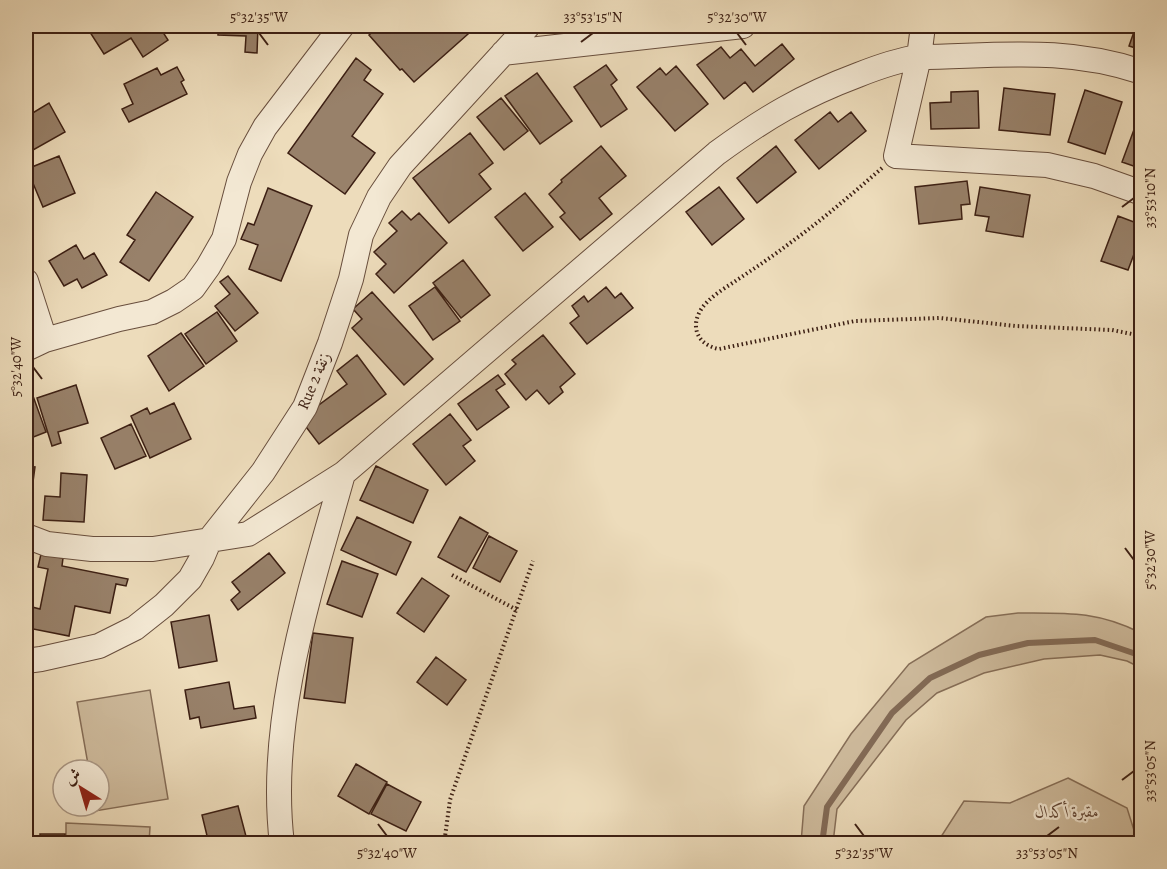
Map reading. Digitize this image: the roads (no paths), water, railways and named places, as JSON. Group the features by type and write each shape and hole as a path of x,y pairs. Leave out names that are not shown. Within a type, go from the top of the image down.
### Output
{"street":[{"path":"26,281 35,344 118,319 153,312 193,288 224,239 239,182 250,154 265,127 342,26"},
{"name":"Rue 2 زنقة","path":"26,661 99,646 135,628 164,605 190,579 210,539 263,472 305,406 330,343 351,279 361,235 379,197 400,166 528,26"},
{"path":"503,53 743,26"},
{"path":"923,26 919,57 896,156 1047,165 1095,176 1142,193"},
{"path":"26,536 47,544 92,549 153,549 248,534 343,474 717,153 745,132 804,96 878,67 919,57 1053,54 1102,61 1142,72"},
{"path":"282,843 280,770 287,694 301,628 343,474"}],"waterway":[{"path":"822,844 827,807 892,713 930,678 979,655 1028,643 1095,640 1142,656"}],"park label":[{"name":"مقبرة أكدال","path":"1067,812"}]}
